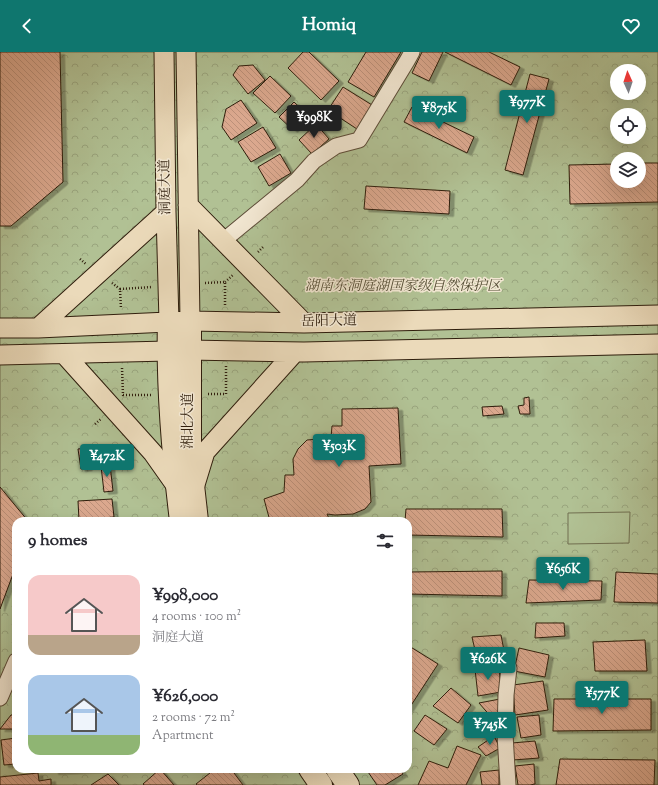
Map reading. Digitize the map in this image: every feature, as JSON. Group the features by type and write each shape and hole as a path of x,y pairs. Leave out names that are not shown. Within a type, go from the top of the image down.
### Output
{"highway":[{"name":"湘北大道","path":"179,321 179,351 190,458 181,517"},
{"name":"湘北大道","path":"185,488 196,517"},
{"path":"313,773 321,785"},
{"path":"340,773 348,785"}],"main road":[{"name":"洞庭大道","path":"164,52 166,212 179,321"},
{"name":"洞庭大道","path":"179,321 188,205 186,52"},
{"path":"188,205 304,323"},
{"path":"38,328 166,212"},
{"name":"岳阳大道","path":"0,328 38,328 179,321 304,323 658,315"},
{"name":"岳阳大道","path":"0,355 179,351 295,352 658,344"},
{"path":"64,354 185,488 205,452 295,352"}],"street":[{"path":"223,241 297,180 314,161 336,146 359,140 408,61 412,52"},
{"path":"508,785 505,734 506,695 509,668"},
{"path":"0,698 12,670"}],"green space":[{"name":"湖南东洞庭湖国家级自然保护区","path":"0,52 658,52 658,785 0,785"},
{"path":"630,512 629,543 568,544 568,513"}],"building":[{"path":"0,52 60,52 63,182 11,226 0,226"},
{"path":"303,52 309,52 339,81 321,100 288,68"},
{"path":"366,52 401,52 374,97 348,82"},
{"path":"422,52 443,52 429,81 412,73"},
{"path":"445,52 489,52 520,67 511,85"},
{"path":"253,65 265,80 248,94 233,75 239,66"},
{"path":"530,74 549,79 523,175 505,170"},
{"path":"270,76 291,96 275,113 253,93"},
{"path":"343,87 372,105 357,129 328,110"},
{"path":"241,100 257,123 231,140 222,127 226,109"},
{"path":"294,102 308,115 293,130 279,117"},
{"path":"412,107 474,137 467,153 404,122"},
{"path":"316,124 329,139 312,154 299,140"},
{"path":"263,127 276,148 251,162 238,142"},
{"path":"280,154 291,173 269,186 258,167"},
{"path":"646,163 658,163 658,202 570,204 569,165 610,164 610,188 646,188"},
{"path":"366,186 450,191 449,214 364,209"},
{"path":"529,397 530,414 520,414 518,406 524,405 524,398"},
{"path":"502,406 504,414 483,416 482,407"},
{"path":"398,408 401,464 369,466 371,502 365,509 353,514 327,514 328,517 269,517 264,499 284,492 285,475 294,475 293,459 298,449 307,440 331,438 332,426 342,426 342,409"},
{"path":"85,448 88,468 81,469 78,449"},
{"path":"110,465 113,491 104,492 101,466"},
{"path":"0,487 25,517 12,517 12,577 0,609"},
{"path":"112,499 114,517 79,517 78,501"},
{"path":"406,509 502,509 503,537 412,535 412,517 405,517"},
{"path":"502,571 502,596 412,594 412,572"},
{"path":"616,572 658,574 658,603 614,602"},
{"path":"529,580 602,581 601,600 526,603"},
{"path":"536,623 564,623 565,636 535,638"},
{"path":"501,635 506,661 478,663 472,637"},
{"path":"645,640 647,671 595,671 593,642"},
{"path":"412,648 438,664 412,704"},
{"path":"519,648 549,655 545,677 514,671"},
{"path":"499,666 501,692 478,696 475,669"},
{"path":"543,681 548,710 515,715 513,685"},
{"path":"451,688 471,705 458,723 433,706"},
{"path":"500,699 499,726 479,703"},
{"path":"554,699 651,699 651,730 553,731"},
{"path":"11,715 12,715 12,729 0,729"},
{"path":"425,715 447,729 434,745 414,731"},
{"path":"539,715 541,735 521,738 517,717"},
{"path":"494,736 500,748 486,756 478,747"},
{"path":"12,739 12,764 4,765 1,740"},
{"path":"535,741 539,758 513,760 512,743"},
{"path":"457,746 481,755 466,785 418,785 429,761 448,768"},
{"path":"560,759 655,760 654,785 556,785"},
{"path":"534,764 535,784 518,785 515,766"},
{"path":"499,770 499,785 482,785 480,772"},
{"path":"38,773 39,781 51,779 51,785 0,785 0,777"},
{"path":"155,773 164,773 174,785 144,785 143,784"},
{"path":"210,773 234,773 243,785 197,785 196,784"},
{"path":"369,773 403,774 385,785 377,785"},
{"path":"108,774 119,785 91,785"}]}
